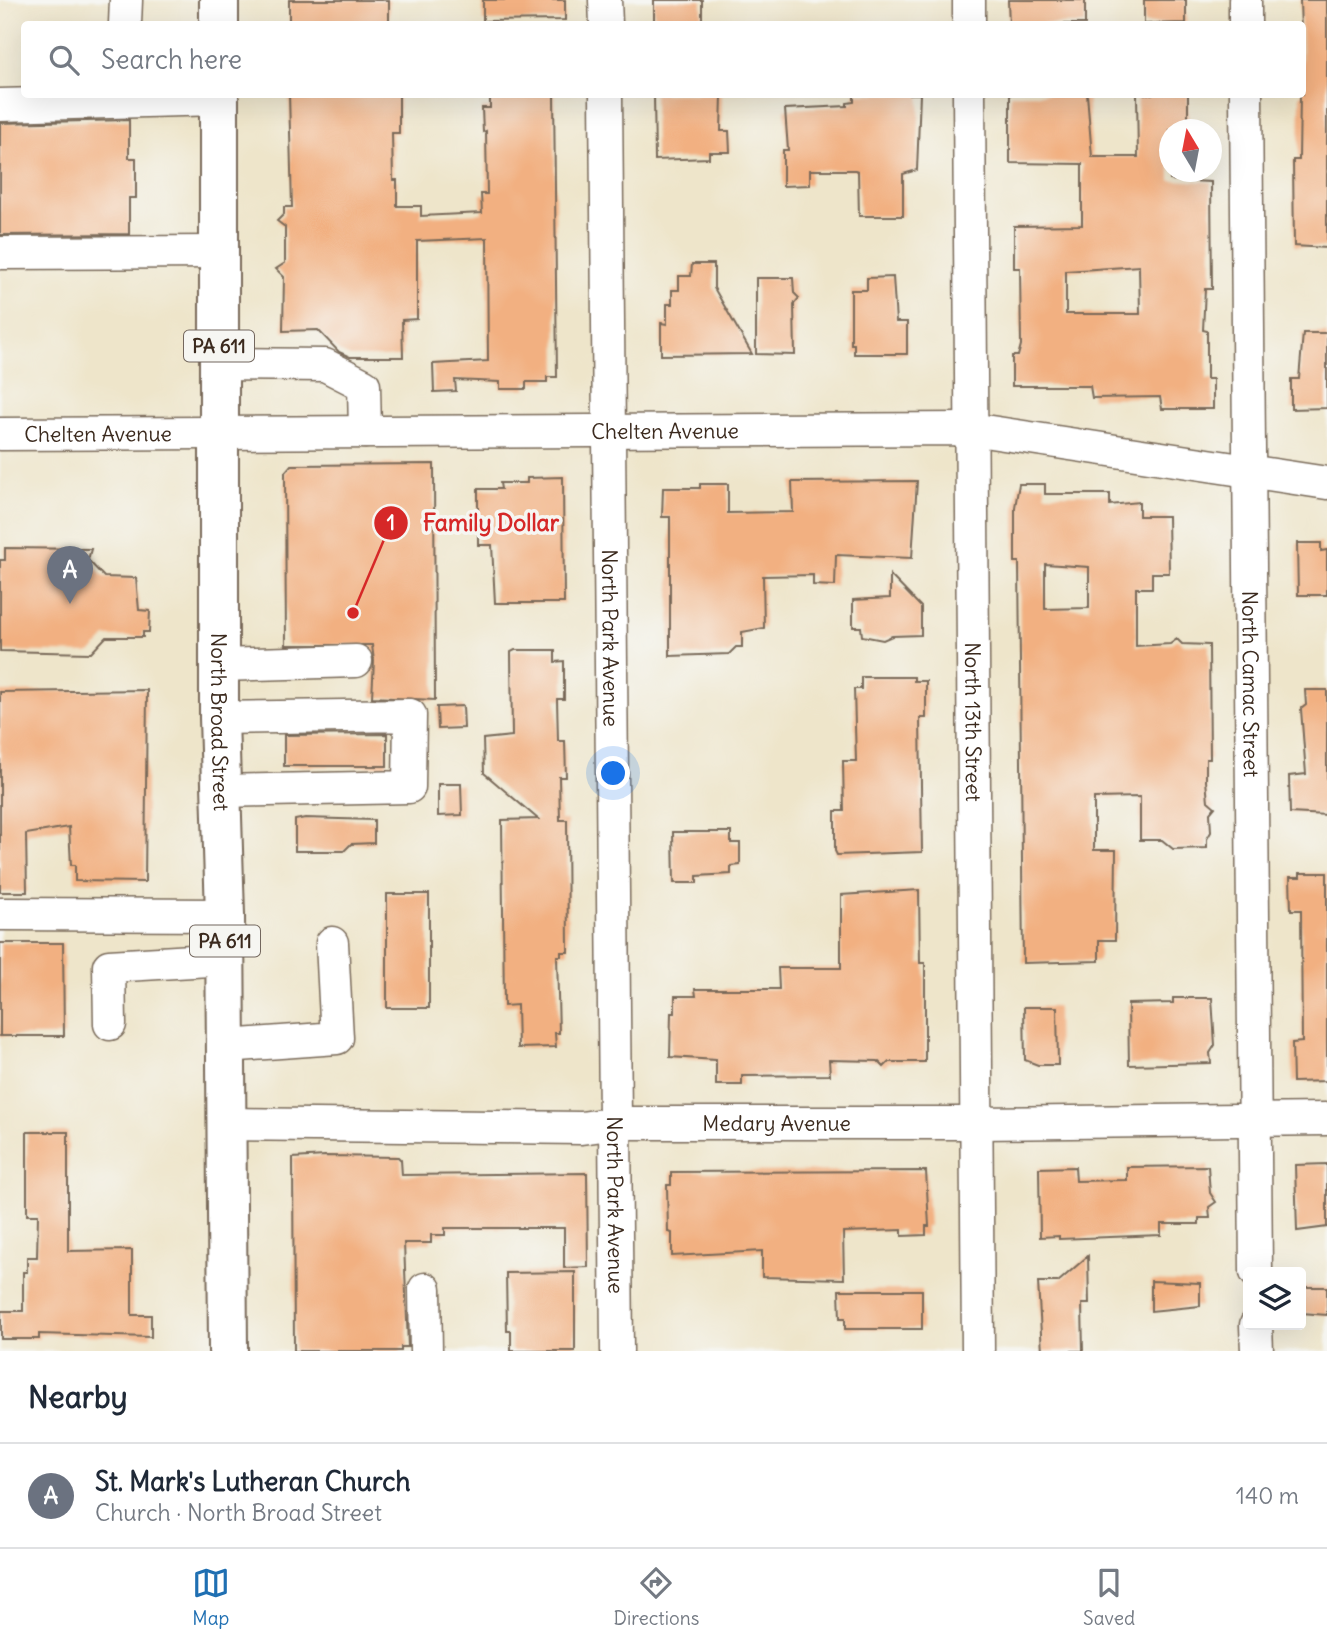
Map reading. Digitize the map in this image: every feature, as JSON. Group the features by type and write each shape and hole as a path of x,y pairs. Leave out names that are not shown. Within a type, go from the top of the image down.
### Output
{"main road":[{"path":"219,0 219,21"},
{"name":"North Broad Street","path":"219,98 219,718 226,959 228,1351"}],"street":[{"path":"125,21 126,0"},
{"path":"605,0 606,21"},
{"path":"969,0 969,21"},
{"path":"1245,0 1245,21"},
{"path":"0,105 122,98"},
{"name":"North Park Avenue","path":"606,98 617,1351"},
{"name":"North 13th Street","path":"970,98 978,1351"},
{"name":"North Camac Street","path":"1246,98 1256,1267"},
{"path":"0,253 220,252"},
{"path":"218,364 325,365 364,385 365,432"},
{"name":"Chelten Avenue","path":"0,434 971,429 1327,483"},
{"path":"219,665 356,661"},
{"path":"219,718 410,715 409,787 221,791"},
{"path":"0,914 225,915"},
{"path":"226,1046 337,1038 332,943"},
{"path":"110,1024 110,966 226,959"},
{"name":"Medary Avenue","path":"227,1124 580,1128 617,1123 977,1124 1327,1119"},
{"path":"425,1289 426,1351"},
{"path":"1256,1330 1256,1351"}],"building":[{"path":"289,0 389,0 389,21 289,21"},
{"path":"483,0 565,0 565,20 483,21"},
{"path":"654,0 702,0 702,21 654,21"},
{"path":"1008,0 1085,0 1085,21 1009,21"},
{"path":"1144,0 1186,0 1186,21 1144,21"},
{"path":"1300,0 1327,0 1327,248 1294,246 1293,160 1299,160 1300,98 1306,98 1306,21 1301,21"},
{"path":"289,98 399,98 399,133 392,133 393,180 397,180 397,206 421,206 421,216 482,213 481,194 487,194 486,131 483,132 482,108 490,108 490,98 554,98 557,377 547,377 547,382 526,382 526,389 500,389 500,382 455,380 456,391 434,392 433,364 488,361 487,238 417,241 417,319 402,320 403,357 350,357 339,352 318,330 283,331 284,277 276,269 285,263 285,227 277,221 284,214 284,207 292,207"},
{"path":"654,98 722,98 721,131 729,131 730,152 709,152 709,158 655,160"},
{"path":"854,98 920,98 917,170 903,174 903,216 859,216 858,171 855,170 810,170 810,185 783,186 783,150 788,150 785,109 847,106 847,103 854,102"},
{"path":"1010,98 1087,98 1092,157 1138,157 1137,98 1188,98 1188,119 1159,119 1159,182 1211,182 1212,289 1205,289 1203,330 1207,331 1207,379 1213,379 1213,409 1162,409 1160,397 1092,398 1090,386 1012,386 1012,356 1018,356 1021,345 1020,268 1014,268 1014,226 1082,225 1082,164 1010,163","holes":["1139,266 1140,314 1066,314 1066,271"]},
{"path":"129,120 129,158 136,158 136,198 129,198 129,234 0,235 0,123"},
{"path":"692,264 714,264 714,288 752,354 661,355 661,323 667,324 667,304 672,304 672,290 679,290 679,276 691,276"},
{"path":"893,277 896,322 907,322 907,354 854,354 854,344 851,344 851,290 867,290 867,278"},
{"path":"756,278 793,278 794,293 799,298 794,304 795,355 756,354"},
{"path":"1303,333 1327,333 1327,408 1291,409 1291,379 1299,379"},
{"path":"434,464 435,700 372,697 372,645 286,645 285,472 291,465"},
{"path":"563,477 564,603 495,603 492,545 478,545 478,489 501,489 500,483 527,483 527,478"},
{"path":"917,481 912,558 836,555 835,586 813,585 813,575 763,576 764,628 742,632 742,647 736,647 729,654 670,656 670,517 662,517 663,488 700,488 700,484 728,484 728,513 793,512 792,482"},
{"path":"1019,484 1045,484 1045,494 1110,494 1110,505 1139,502 1139,516 1168,516 1169,573 1152,573 1152,588 1136,588 1136,646 1170,644 1177,639 1182,644 1209,645 1210,759 1206,759 1206,781 1208,801 1215,807 1210,813 1211,832 1207,839 1207,848 1173,849 1162,840 1140,840 1140,797 1094,798 1094,850 1116,850 1115,940 1099,940 1099,961 1023,963 1019,562 1015,562 1015,507","holes":["1045,564 1089,567 1089,608 1045,609"]},
{"path":"1297,543 1321,543 1321,551 1327,550 1327,595 1298,595"},
{"path":"5,548 91,549 88,560 104,577 136,578 139,610 150,611 149,632 143,632 143,637 106,637 91,653 0,651 0,560 5,560"},
{"path":"890,575 921,607 921,635 892,636 883,640 862,636 861,627 853,627 853,600 890,598"},
{"path":"555,650 555,662 564,661 564,699 557,699 558,741 565,741 566,777 559,777 560,820 567,820 568,952 561,952 561,956 557,956 559,1033 555,1033 556,1047 518,1048 517,1005 504,1006 502,820 538,819 484,773 483,739 512,736 511,652"},
{"path":"861,677 914,677 914,681 926,681 926,718 920,718 922,852 837,855 835,851 835,811 844,811 843,761 856,761 854,689 861,689"},
{"path":"147,690 145,882 75,881 75,865 71,865 69,827 26,834 27,892 0,892 0,692"},
{"path":"1305,690 1327,690 1327,815 1290,813 1289,776 1306,774 1301,709 1306,705"},
{"path":"463,706 464,728 438,729 437,707"},
{"path":"387,734 387,766 284,766 284,735"},
{"path":"438,784 461,784 462,815 438,816"},
{"path":"295,820 374,820 374,843 351,844 344,851 295,851"},
{"path":"673,832 731,832 731,843 740,843 740,865 731,866 731,874 697,876 697,883 674,883"},
{"path":"1300,873 1327,873 1327,1081 1293,1082 1292,1043 1302,1042 1301,910 1291,910 1290,877 1300,877"},
{"path":"919,890 920,963 925,963 925,1062 889,1062 884,1067 878,1061 829,1060 830,1075 742,1076 742,1085 716,1085 716,1060 670,1057 671,1013 675,1013 675,996 696,996 695,989 779,989 778,968 841,968 841,895"},
{"path":"387,894 429,894 429,1008 387,1008"},
{"path":"0,943 63,943 64,1036 0,1036"},
{"path":"1173,998 1212,998 1215,1045 1210,1053 1211,1063 1129,1065 1128,1004 1173,1003"},
{"path":"1024,1007 1057,1007 1058,1065 1038,1065 1025,1060"},
{"path":"27,1132 68,1132 68,1251 132,1250 132,1315 151,1315 151,1337 39,1334 39,1339 1,1339 1,1311 23,1311 23,1272 27,1272 27,1257 37,1257 38,1215 27,1215"},
{"path":"398,1157 401,1160 402,1175 587,1173 588,1267 564,1268 564,1228 445,1228 445,1235 431,1235 431,1243 404,1243 408,1347 401,1347 401,1351 294,1351 293,1158"},
{"path":"1327,1164 1327,1227 1297,1231 1295,1165"},
{"path":"1208,1166 1210,1193 1216,1202 1209,1207 1210,1218 1199,1218 1199,1224 1161,1224 1161,1235 1059,1239 1059,1236 1040,1237 1039,1168 1075,1167 1076,1181 1127,1180 1127,1167"},
{"path":"926,1171 929,1226 926,1226 926,1235 902,1236 902,1230 843,1232 844,1279 762,1277 762,1251 672,1256 672,1233 668,1232 667,1185 671,1185 671,1172"},
{"path":"1088,1256 1089,1304 1082,1304 1083,1351 1042,1351 1038,1282 1058,1282"},
{"path":"575,1272 575,1351 511,1351 511,1331 507,1331 506,1273"},
{"path":"1151,1281 1200,1283 1200,1306 1151,1311"},
{"path":"1306,1287 1327,1287 1327,1315 1306,1313"},
{"path":"839,1290 922,1290 922,1329 845,1329 845,1318 840,1318"}],"place":[{"name":"St. Mark's Lutheran Church","path":"70,604"},
{"name":"Family Dollar","path":"353,613"}]}
